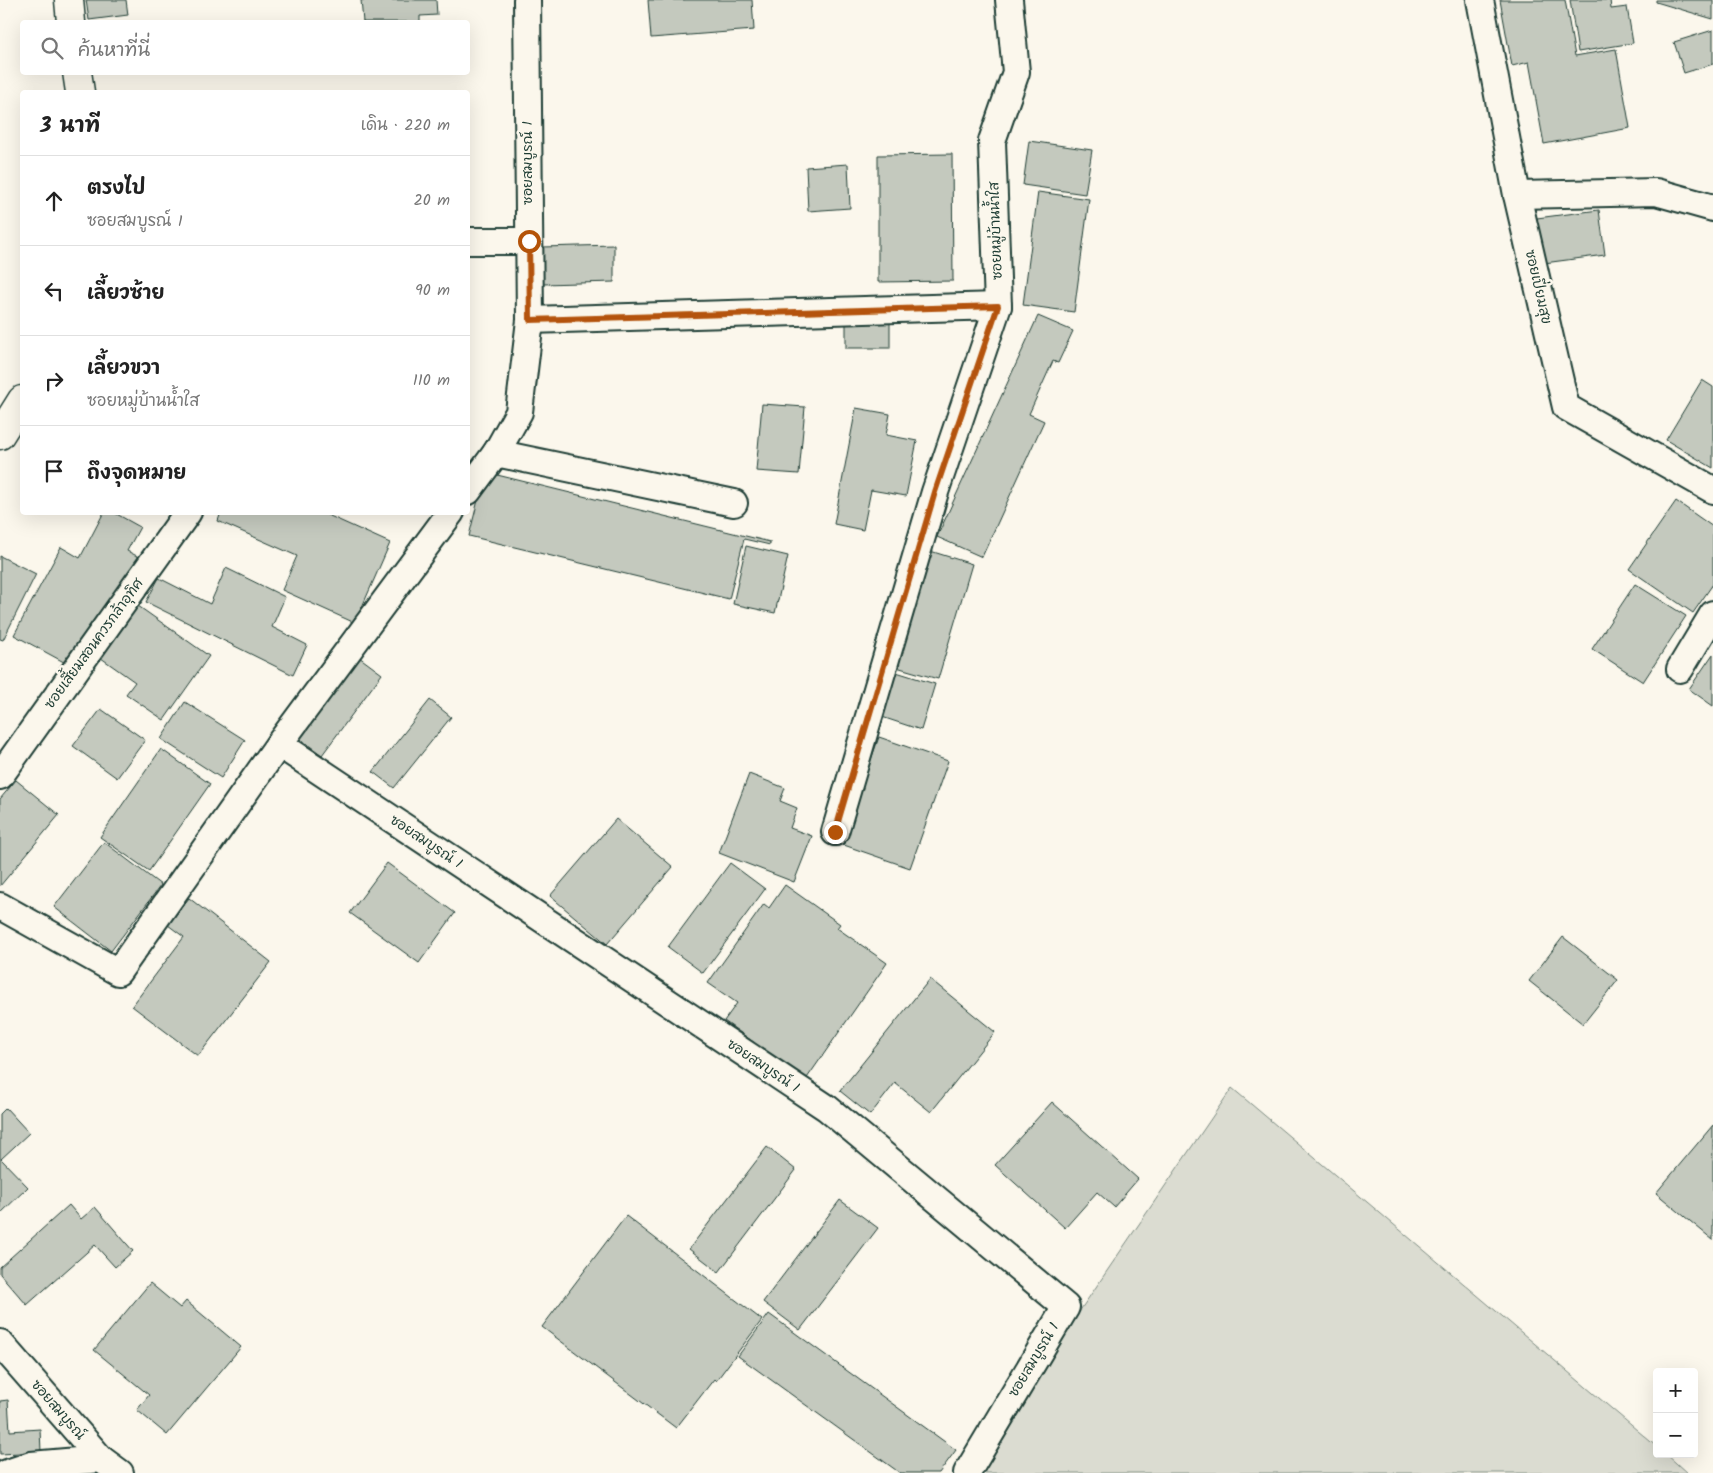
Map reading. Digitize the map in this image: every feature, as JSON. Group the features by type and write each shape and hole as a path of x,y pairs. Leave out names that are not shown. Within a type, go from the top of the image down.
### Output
{"street":[{"path":"69,0 72,20"},
{"name":"ซอยสมบูรณ์ 1","path":"470,488 496,453 518,412 530,320 527,0"},
{"name":"ซอยหมู่บ้านน้ำใส","path":"835,832 935,492 998,306 992,141 1016,72 1009,0"},
{"name":"ซอยเปี่ยมสุข","path":"1480,0 1517,195 1566,407 1713,490"},
{"path":"77,75 80,90"},
{"path":"1517,195 1656,192 1713,208"},
{"path":"470,241 529,241"},
{"path":"530,320 998,306"},
{"path":"0,435 20,403"},
{"path":"496,453 734,503"},
{"name":"ซอยเสี้ยมสอนควรกล้าอุทิศ","path":"0,776 186,515"},
{"path":"0,906 118,972 279,744 449,515"},
{"path":"1680,668 1713,614"},
{"name":"ซอยสมบูรณ์ 1","path":"279,744 826,1108 1066,1307 967,1473"},
{"name":"ซอยสมบูรณ์","path":"0,1343 110,1466"},
{"path":"7,1473 31,1465 110,1466"}],"shaded area":[{"path":"1232,1088 1653,1444 1653,1458 1670,1458 1687,1473 969,1473"}],"building":[{"path":"86,0 126,0 128,15 89,20"},
{"path":"361,0 436,0 437,15 420,16 420,20 363,20"},
{"path":"648,0 752,0 754,30 651,38"},
{"path":"1500,0 1565,0 1575,56 1616,49 1630,128 1544,144 1529,62 1512,66"},
{"path":"1570,0 1610,0 1611,9 1627,7 1633,43 1578,52"},
{"path":"1656,0 1713,0 1713,19 1656,2"},
{"path":"1713,30 1713,64 1684,73 1674,42"},
{"path":"1029,141 1092,150 1085,194 1023,185"},
{"path":"952,154 953,281 878,282 878,155"},
{"path":"848,164 850,208 808,211 806,167"},
{"path":"1038,192 1089,199 1074,312 1023,305"},
{"path":"1599,210 1605,255 1544,263 1537,218"},
{"path":"614,245 614,282 543,284 542,247"},
{"path":"1038,316 1073,331 1058,363 1053,361 1029,414 1044,421 982,557 937,537"},
{"path":"846,318 890,318 890,348 846,348"},
{"path":"1702,380 1713,387 1713,468 1666,440"},
{"path":"762,404 805,407 799,474 756,471"},
{"path":"856,408 890,414 886,435 917,441 906,496 871,490 863,530 834,524"},
{"path":"485,472 770,542 770,545 744,539 729,599 469,536"},
{"path":"1676,501 1713,527 1713,584 1693,613 1629,569"},
{"path":"102,515 118,515 140,527 127,551 141,558 73,667 14,635 61,547 80,558"},
{"path":"220,515 328,515 390,543 355,623 282,590 297,556 218,521"},
{"path":"746,546 788,556 775,613 733,604"},
{"path":"927,550 972,564 938,679 893,666"},
{"path":"0,556 36,574 3,640 0,639"},
{"path":"226,568 285,597 272,627 307,645 293,675 146,602 159,578 210,604"},
{"path":"1635,584 1686,616 1643,682 1592,649"},
{"path":"131,601 209,656 164,720 126,694 135,682 94,653"},
{"path":"355,654 382,674 322,755 296,736"},
{"path":"1713,654 1713,706 1689,689"},
{"path":"893,671 935,684 921,730 879,716"},
{"path":"430,700 451,717 394,788 373,772"},
{"path":"185,702 245,740 221,778 161,739"},
{"path":"101,709 145,740 117,778 73,746"},
{"path":"879,737 948,761 910,868 841,844"},
{"path":"161,749 210,784 149,871 100,837"},
{"path":"749,774 785,788 780,801 797,808 790,828 812,836 794,882 719,853"},
{"path":"16,780 59,815 0,886 0,799"},
{"path":"616,819 673,867 607,944 550,896"},
{"path":"104,842 161,885 111,951 54,907"},
{"path":"387,863 455,913 419,963 350,913"},
{"path":"730,863 765,889 703,973 668,947"},
{"path":"785,885 840,924 837,928 887,963 805,1081 724,1021 737,1003 708,983 764,904 769,908"},
{"path":"189,898 271,962 198,1056 132,1006 184,937 168,925"},
{"path":"1563,937 1618,980 1583,1024 1529,981"},
{"path":"930,979 995,1032 931,1112 895,1083 870,1115 840,1091"},
{"path":"1052,1102 1138,1179 1114,1207 1097,1192 1065,1228 995,1165"},
{"path":"6,1108 29,1133 1,1159 28,1187 0,1214 0,1114"},
{"path":"1713,1125 1713,1240 1656,1193"},
{"path":"767,1147 796,1170 719,1272 689,1249"},
{"path":"840,1200 878,1228 800,1330 763,1302"},
{"path":"69,1205 81,1219 95,1207 133,1251 115,1267 95,1245 27,1305 0,1274 0,1267"},
{"path":"626,1216 762,1320 716,1381 714,1379 676,1428 542,1327"},
{"path":"150,1283 180,1308 186,1301 241,1347 167,1435 137,1410 149,1395 94,1350"},
{"path":"769,1314 956,1450 939,1473 900,1473 738,1356"},
{"path":"8,1400 10,1431 40,1429 41,1452 0,1454 0,1401"}],"route":[{"path":"529,241 530,320 998,306 935,492 835,832"}]}
